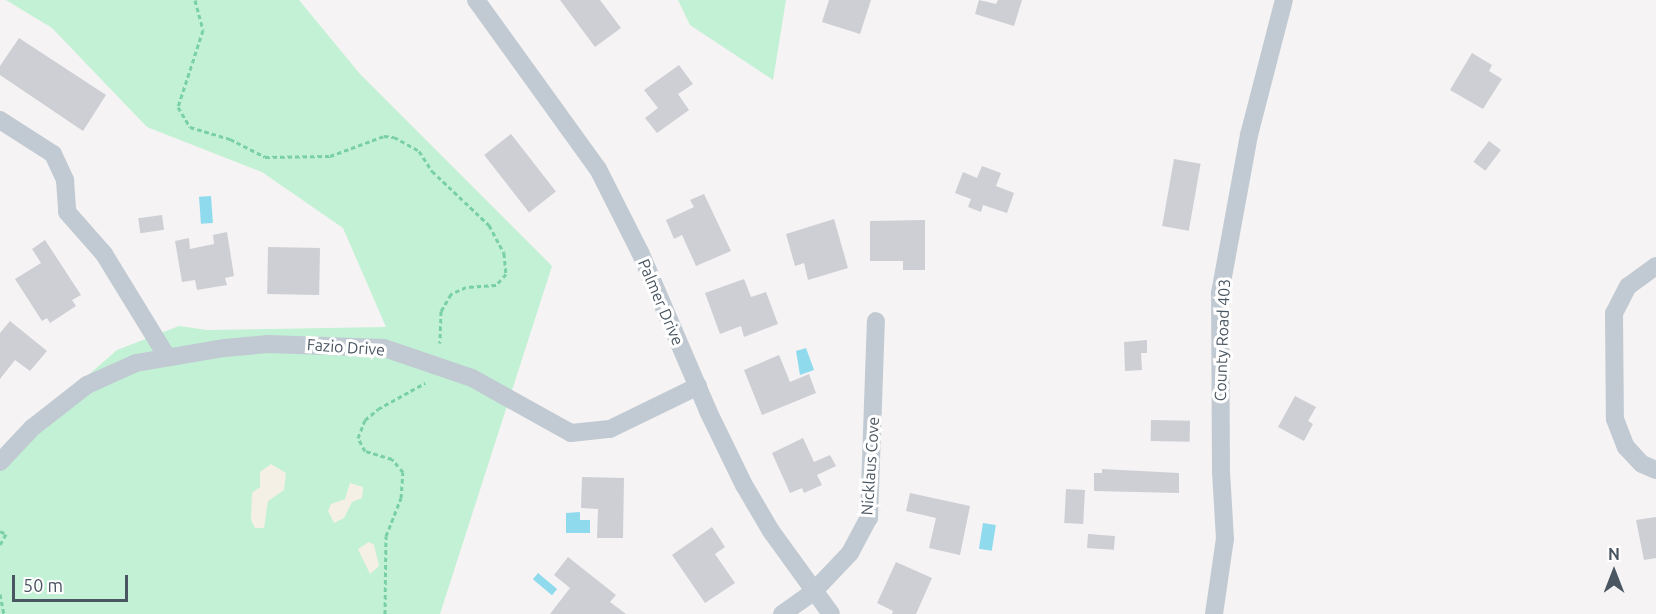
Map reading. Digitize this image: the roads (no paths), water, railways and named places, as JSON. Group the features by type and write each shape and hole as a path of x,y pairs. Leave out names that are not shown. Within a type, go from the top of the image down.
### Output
{"street":[{"name":"Palmer Drive","path":"476,0 598,169 640,252 698,386 756,506 831,614"},
{"name":"County Road 403","path":"1214,614 1225,539 1221,472 1220,292 1249,135 1284,0"},
{"path":"0,120 53,154 65,180 67,212 104,254 166,357"},
{"path":"1656,266 1628,286 1614,312 1615,419 1626,447 1642,464 1656,470"},
{"name":"Nicklaus Cove","path":"782,614 813,591 850,553 869,518 876,321"},
{"name":"Fazio Drive","path":"0,462 32,428 87,385 136,363 268,344 384,348 472,378 571,434 610,429 698,386"}],"water":[{"path":"211,196 213,223 201,224 199,197"},
{"path":"806,348 814,370 800,375 796,351"},
{"path":"580,512 580,520 590,520 590,533 566,533 566,513"},
{"path":"983,523 996,525 992,551 979,549"},
{"path":"538,573 557,589 552,595 533,579"}]}
